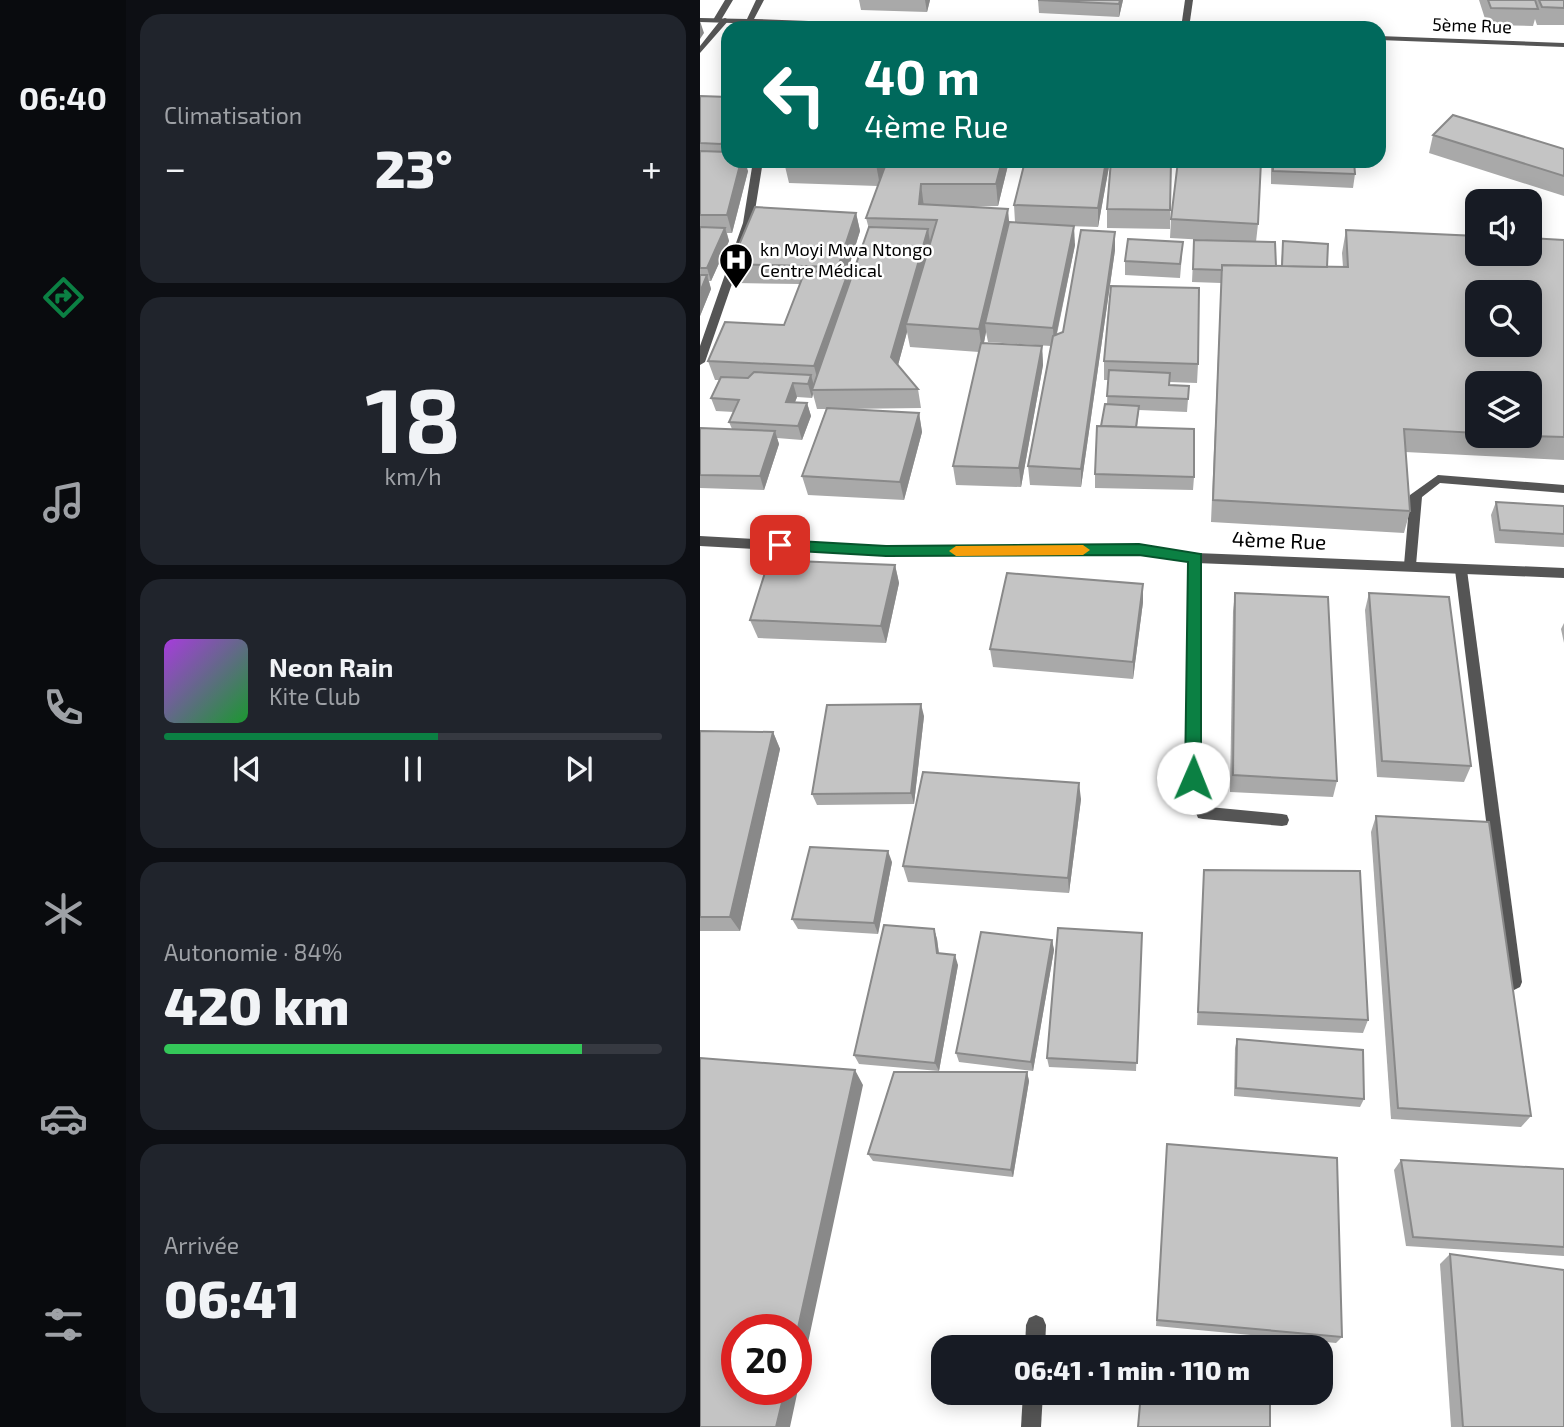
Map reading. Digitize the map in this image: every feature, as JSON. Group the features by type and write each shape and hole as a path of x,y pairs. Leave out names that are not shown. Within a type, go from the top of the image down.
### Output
{"street":[{"path":"700,51 721,20 729,0"},
{"path":"750,20 760,0"},
{"path":"1186,21 1189,0"},
{"path":"700,20 759,21"},
{"name":"5ème Rue","path":"1386,38 1564,45"},
{"path":"700,362 748,223 757,168"},
{"path":"1410,565 1416,495 1438,479 1564,489"},
{"name":"4ème Rue","path":"700,541 886,551 1139,550 1196,558 1564,573"},
{"path":"1196,558 1193,778 1203,813 1282,820"},
{"path":"1461,570 1514,982"},
{"path":"1036,1325 1036,1335"},
{"path":"1031,1427 1032,1405"}],"building":[{"path":"1038,0 1120,0 1119,4"},
{"path":"1488,0 1535,0 1538,9 1491,8"},
{"path":"1539,0 1564,0 1564,8 1542,7"},
{"path":"700,96 721,97 721,144 700,143"},
{"path":"1453,115 1564,149 1564,176 1433,135"},
{"path":"700,151 721,152 721,168 739,168 727,215 700,215"},
{"path":"884,168 1000,168 996,184 921,184 919,204 1008,209 979,329 906,324 937,220 866,218"},
{"path":"1023,168 1105,168 1098,208 1014,205"},
{"path":"1110,168 1171,168 1170,210 1107,209"},
{"path":"1177,168 1261,168 1258,224 1171,219"},
{"path":"1273,168 1355,168 1355,174 1273,171"},
{"path":"755,207 856,213 838,267 731,264"},
{"path":"1009,222 1074,226 1053,328 985,323"},
{"path":"700,227 725,228 707,268 700,268"},
{"path":"869,227 928,229 891,357 918,389 812,390"},
{"path":"1081,230 1115,232 1081,469 1028,466 1053,336 1063,332"},
{"path":"1346,230 1465,235 1465,266 1542,266 1542,239 1564,240 1564,437 1542,436 1542,371 1465,371 1465,432 1404,429 1410,511 1213,500 1222,265 1348,267"},
{"path":"1128,239 1183,242 1180,264 1125,261"},
{"path":"1194,240 1275,242 1276,266 1222,265 1222,270 1193,269"},
{"path":"1283,241 1328,244 1327,267 1282,266"},
{"path":"805,271 848,273 814,366 708,361 725,322 784,325"},
{"path":"700,275 707,275 700,292"},
{"path":"1111,286 1199,288 1198,364 1104,361"},
{"path":"981,343 1042,346 1019,468 953,466"},
{"path":"1109,370 1170,373 1169,385 1189,386 1188,399 1107,396"},
{"path":"754,372 811,375 808,384 793,383 786,402 807,403 798,426 729,422 739,400 711,398 721,377 748,378"},
{"path":"1105,404 1139,406 1136,427 1101,426"},
{"path":"827,408 919,413 900,482 802,476"},
{"path":"1097,426 1194,429 1194,477 1095,474"},
{"path":"700,428 775,431 760,476 700,475"},
{"path":"1496,502 1564,506 1564,534 1500,530"},
{"path":"769,560 895,565 881,626 750,620"},
{"path":"1007,573 1143,584 1133,662 990,649"},
{"path":"1235,593 1328,597 1337,781 1233,775"},
{"path":"1369,593 1449,597 1471,766 1382,761"},
{"path":"921,704 911,793 812,794 827,705"},
{"path":"700,731 773,732 730,917 700,917"},
{"path":"923,772 1079,783 1068,878 903,866"},
{"path":"1376,816 1489,822 1531,1116 1398,1108"},
{"path":"810,847 888,851 874,923 792,919"},
{"path":"1204,870 1360,871 1368,1020 1198,1012"},
{"path":"884,925 934,929 937,953 955,955 935,1063 854,1055"},
{"path":"1058,928 1142,933 1137,1063 1047,1058"},
{"path":"981,932 1052,940 1031,1062 956,1053"},
{"path":"1237,1039 1363,1050 1364,1099 1236,1088"},
{"path":"700,1058 855,1070 801,1314 721,1314 721,1405 781,1405 776,1427 700,1427"},
{"path":"894,1072 1027,1072 1011,1170 868,1154"},
{"path":"1167,1144 1337,1158 1342,1337 1157,1320"},
{"path":"1401,1160 1564,1169 1564,1247 1413,1237"},
{"path":"1450,1254 1564,1270 1564,1427 1463,1427"},
{"path":"1140,1405 1270,1405 1270,1427 1138,1427"}],"slow traffic":[{"path":"956,551 1083,550"}],"place":[{"name":"kn Moyi Mwa Ntongo Centre Médical","path":"736,290"}],"route":[{"path":"780,545 886,551 1139,550 1196,558 1193,778"}]}
